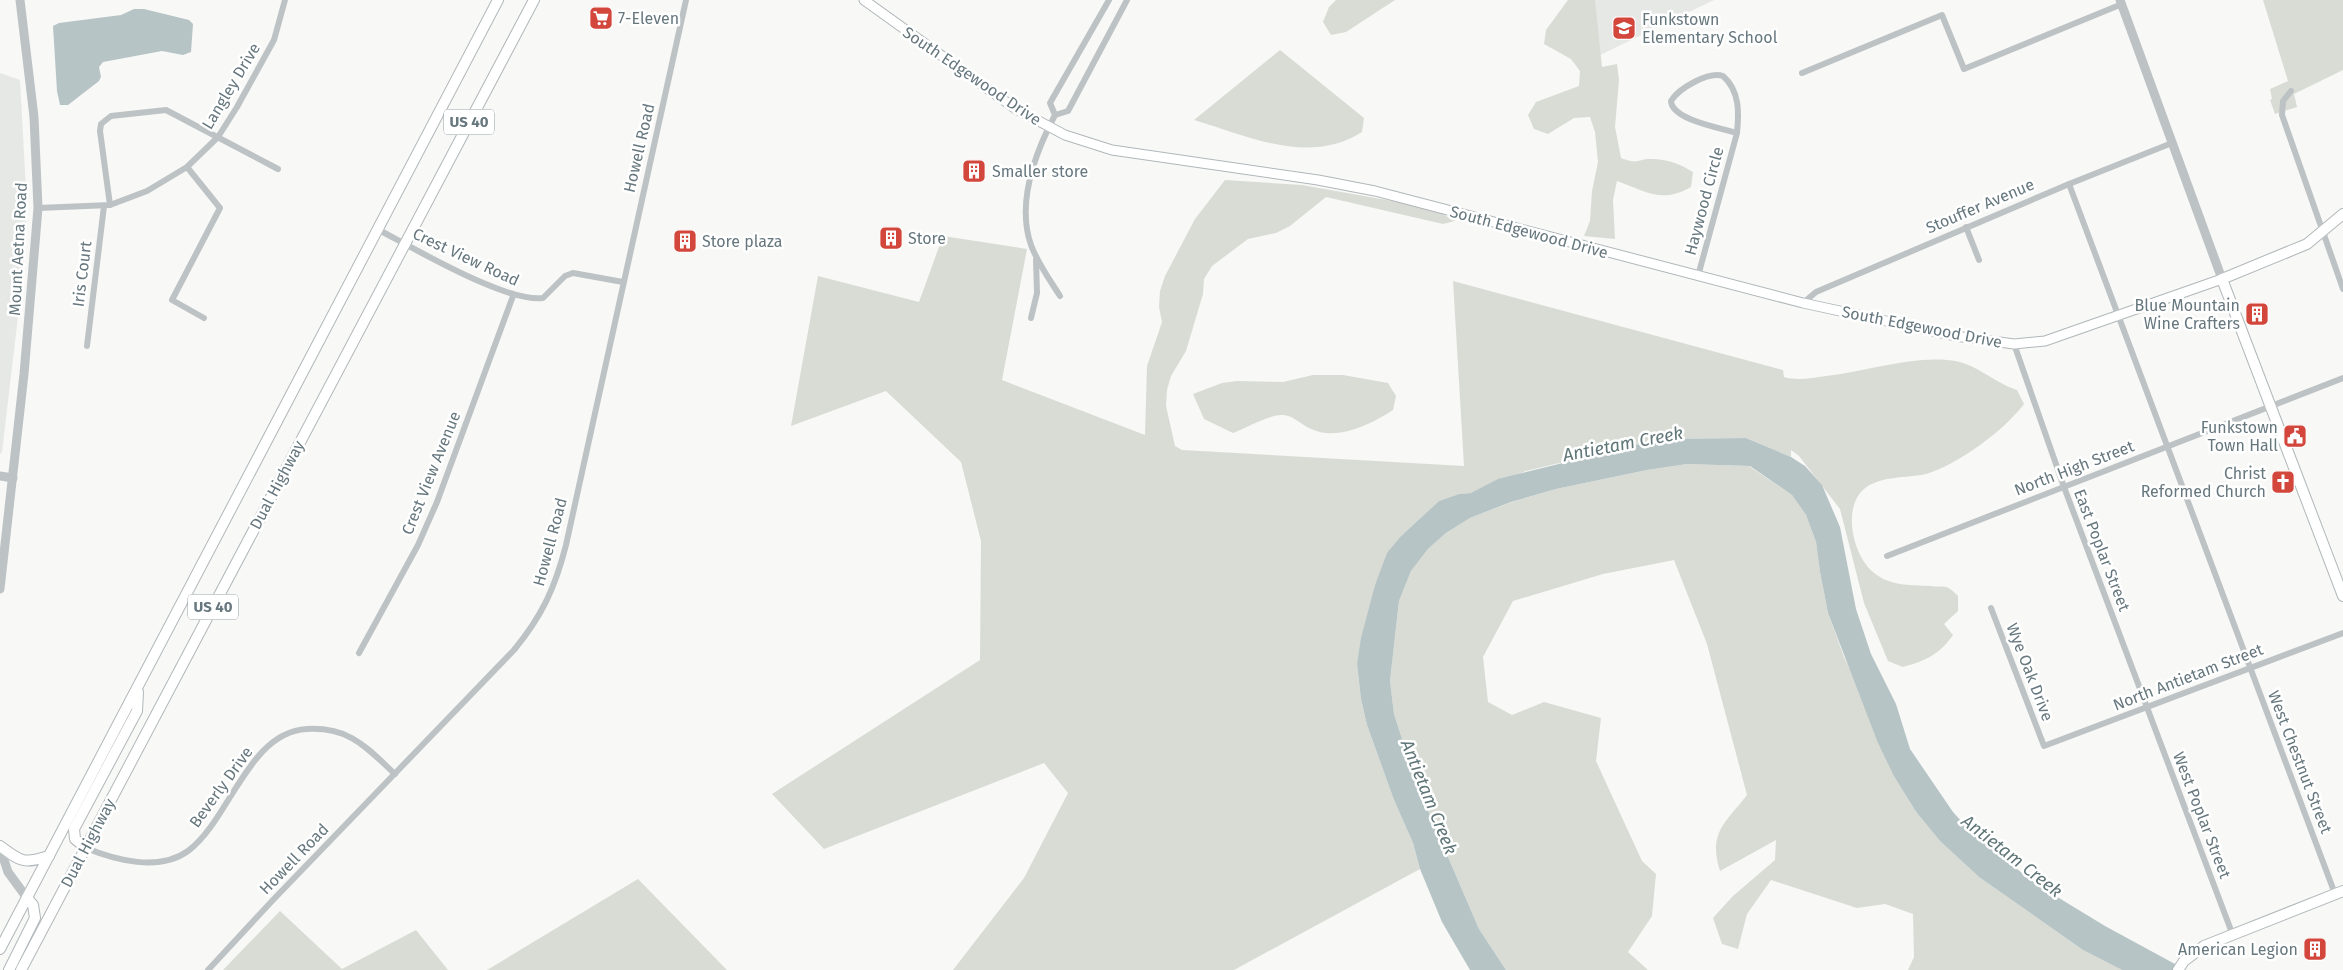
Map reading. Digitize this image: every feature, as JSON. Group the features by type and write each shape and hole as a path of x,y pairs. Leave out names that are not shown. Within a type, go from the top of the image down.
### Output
{"main road":[{"name":"Dual Highway","path":"0,949 379,230 498,0"},
{"name":"Dual Highway","path":"21,970 534,0"},
{"name":"South Edgewood Drive","path":"864,0 1000,98 1072,137 1112,150 1318,180 1375,192 1803,303 1955,336 2014,344 2045,340 2222,279"},
{"path":"2343,214 2307,244 2222,279 2343,596"},
{"path":"86,848 75,839 74,829 137,711 138,687"},
{"path":"0,847 25,862 49,856"},
{"path":"2181,966 2204,946 2232,933 2339,893"},
{"path":"9,970 36,918 33,905 27,898"}],"street":[{"name":"Mount Aetna Road","path":"0,589 34,275 38,208 34,117 20,0"},
{"name":"Langley Drive","path":"38,208 107,205 147,191 187,167 218,137 265,59 274,40 285,0"},
{"name":"Howell Road","path":"208,970 514,650 541,615 550,598 558,578 566,545 686,0"},
{"path":"1030,318 1038,287 1036,256 1027,227 1028,191 1037,152 1054,115 1050,103 1109,0"},
{"path":"1054,115 1068,111 1127,0"},
{"path":"1802,73 1942,15 1964,69 2121,2 2222,279"},
{"name":"Haywood Circle","path":"1698,276 1737,133 1739,113 1732,88 1723,76 1712,75 1678,92 1671,101 1673,108 1684,118 1737,133"},
{"path":"2291,91 2283,101 2282,115 2343,289"},
{"name":"Iris Court","path":"87,346 107,205 100,131 106,119 111,116 166,110 218,137"},
{"path":"218,137 278,169"},
{"name":"Stouffer Avenue","path":"1803,303 1816,292 1966,227 2172,143"},
{"path":"187,167 220,208 172,300 204,318"},
{"name":"West Chestnut Street","path":"2069,184 2250,668 2339,893"},
{"path":"1966,227 1979,260"},
{"name":"Crest View Road","path":"379,230 512,296 526,299 543,298 564,276 573,273 623,282"},
{"path":"1036,256 1060,296"},
{"name":"Crest View Avenue","path":"359,652 431,516 512,296"},
{"name":"East Poplar Street","path":"2014,344 2064,487 2146,707"},
{"name":"North High Street","path":"1887,556 2343,378"},
{"path":"0,476 13,478"},
{"name":"Wye Oak Drive","path":"1991,608 2044,746"},
{"name":"North Antietam Street","path":"2044,746 2343,633"},
{"name":"West Poplar Street","path":"2146,707 2232,933"},
{"name":"Beverly Drive","path":"86,848 107,857 147,862 163,861 188,851 215,822 255,761 265,750 291,732 318,728 345,733 366,746 394,774"},
{"path":"0,847 8,872 27,898"}],"shaded area":[{"path":"1336,0 1395,0 1346,32 1331,35 1323,22 1329,7"},
{"path":"1568,0 1595,0 1602,67 1617,64 1619,80 1615,127 1621,158 1635,161 1647,159 1663,160 1678,164 1693,172 1691,187 1671,195 1645,192 1617,181 1613,200 1615,239 1584,236 1590,221 1592,191 1598,162 1595,132 1590,117 1574,118 1548,134 1534,129 1528,115 1536,102 1579,86 1580,71 1571,59 1544,44 1546,30"},
{"name":"Funkstown Elementary School","path":"1591,0 1714,0 1596,57"},
{"path":"2263,0 2343,0 2343,70 2294,94 2297,107 2275,114 2270,100 2272,99 2270,89 2288,81"},
{"path":"134,9 144,9 189,20 193,24 191,52 183,55 162,51 103,62 99,67 101,77 99,81 68,105 60,105 57,91 53,26 59,23 121,15"},
{"path":"1280,50 1364,118 1362,132 1342,142 1321,147 1300,147 1278,145 1257,140 1194,120"},
{"path":"0,73 20,80 27,209 23,274 2,452 0,454"},
{"path":"1225,180 1302,185 1432,208 1455,221 1443,224 1326,197 1290,226 1276,233 1248,239 1212,266 1204,279 1203,294 1186,351 1171,376 1167,390 1166,406 1175,446 1182,450 1464,466 1453,281 1783,370 1784,377 1794,379 1841,374 1917,361 1957,361 2017,390 2024,404 1993,435 1952,463 1926,474 1885,480 1864,489 1857,497 1852,519 1853,531 1860,555 1879,577 1900,584 1946,587 1958,596 1958,611 1944,624 1953,635 1937,652 1918,662 1903,667 1888,661 1864,603 1840,509 1799,456 1791,450 1791,457 1746,438 1660,439 1526,471 1471,493 1459,494 1439,501 1401,536 1375,585 1357,664 1361,699 1367,725 1394,800 1413,843 1420,869 1234,970 953,970 1024,878 1068,793 1044,763 824,849 772,794 980,660 981,541 961,462 886,391 791,426 818,276 919,302 943,236 1027,249 1002,380 1145,435 1147,366 1162,322 1159,307 1160,291 1165,276 1195,219"},
{"path":"1313,375 1343,375 1388,383 1396,396 1393,410 1363,426 1341,432 1319,432 1292,418 1281,415 1264,419 1233,433 1204,419 1193,394 1222,383 1237,381 1283,382"},
{"name":"Antietam Creek","path":"1746,438 1791,457 1805,466 1822,485 1840,527 1856,609 1871,654 1896,704 1910,749 1953,812 1972,833 2036,884 2105,926 2186,970 2122,970 2083,950 1979,877 1940,841 1917,813 1894,776 1878,743 1828,613 1816,542 1806,515 1792,495 1750,466 1687,464 1647,470 1556,489 1511,502 1470,518 1446,533 1428,549 1411,571 1399,601 1390,681 1394,714 1417,785 1479,929 1506,970 1470,970 1442,922 1420,869 1413,843 1394,800 1367,725 1361,699 1357,664 1361,638 1375,585 1387,553 1401,536 1439,501 1459,494 1471,493 1498,479 1660,439"},
{"path":"1687,464 1749,466 1792,495 1806,515 1816,542 1828,613 1844,657 1917,813 1940,841 1979,877 2083,950 2122,970 1908,970 1914,957 1913,914 1885,904 1857,908 1771,880 1747,914 1738,949 1722,944 1713,918 1733,896 1775,860 1776,840 1720,871 1716,847 1717,838 1726,821 1747,795 1707,644 1674,560 1603,574 1513,601 1483,657 1488,702 1512,715 1544,702 1601,718 1596,761 1642,861 1656,874 1652,916 1628,952 1648,970 1506,970 1479,929 1417,785 1394,714 1390,681 1399,601 1411,571 1428,549 1446,533 1470,518 1512,502 1556,489 1647,470"},
{"path":"638,879 727,970 487,970"},
{"path":"280,911 342,969 416,930 448,970 223,970"}],"place":[{"name":"7-Eleven","path":"601,18"},
{"name":"Funkstown Elementary School","path":"1624,28"},
{"name":"Smaller store","path":"974,171"},
{"name":"Store","path":"891,238"},
{"name":"Store plaza","path":"685,241"},
{"name":"Blue Mountain Wine Crafters","path":"2257,314"},
{"name":"Funkstown Town Hall","path":"2295,436"},
{"name":"Christ Reformed Church","path":"2283,482"},
{"name":"American Legion","path":"2315,949"}]}
